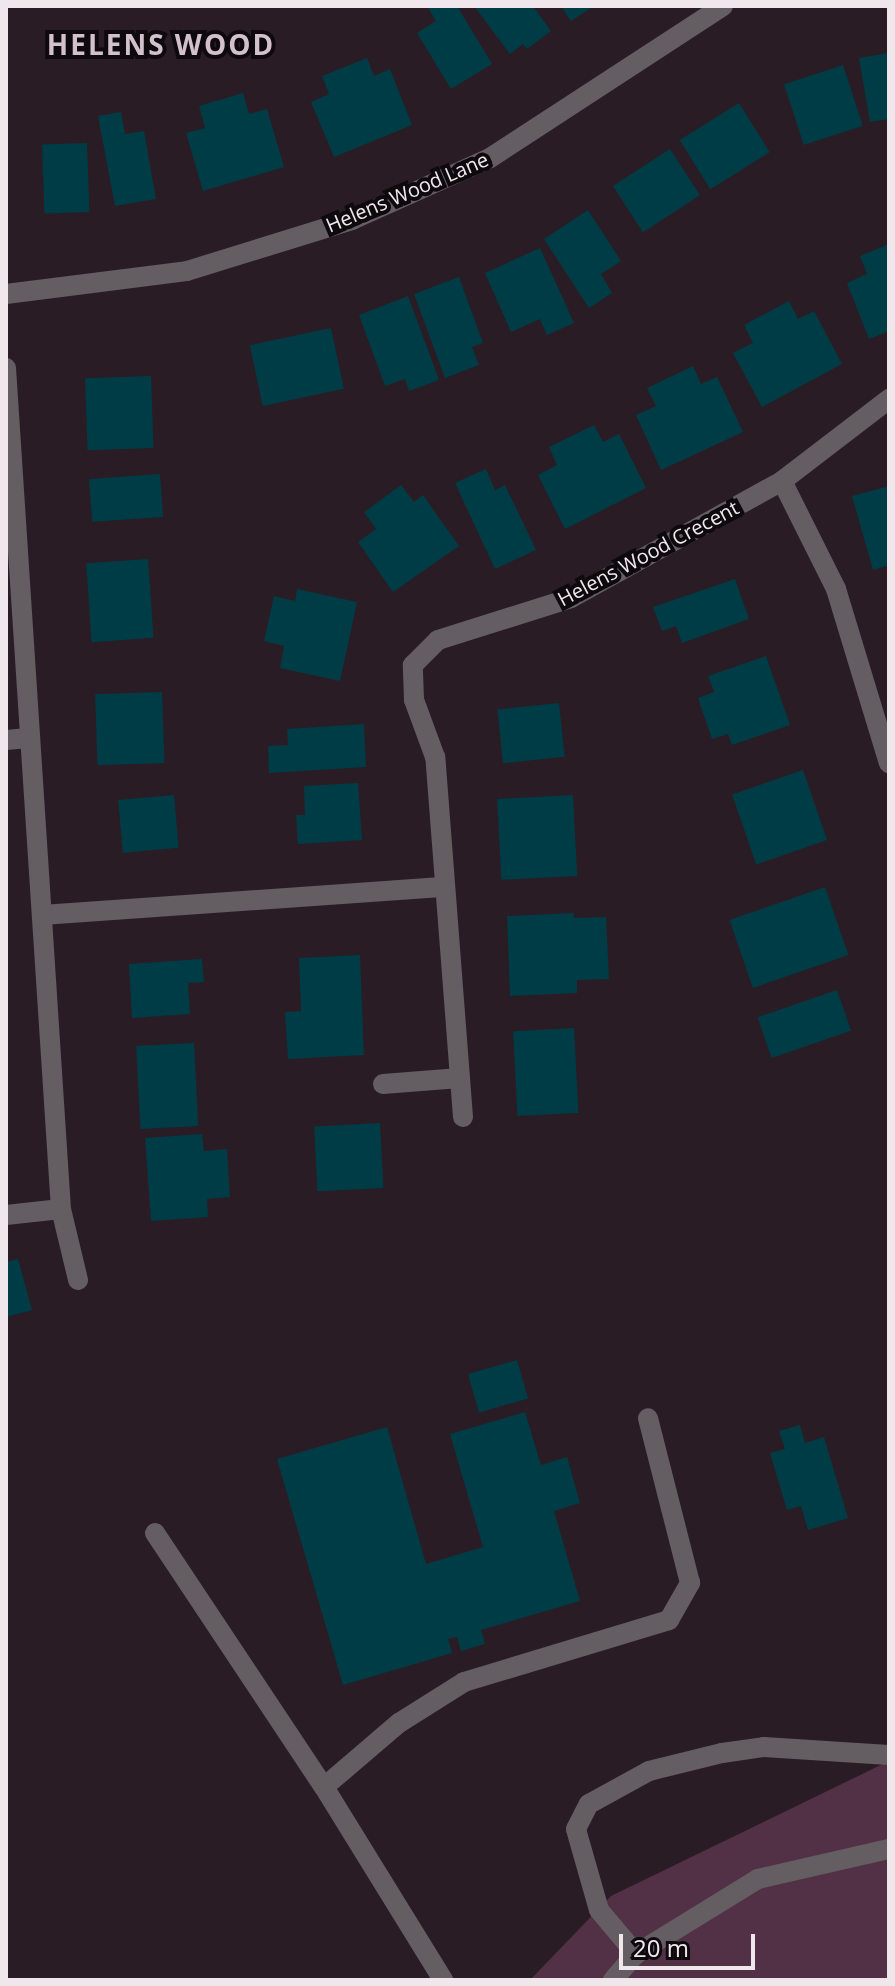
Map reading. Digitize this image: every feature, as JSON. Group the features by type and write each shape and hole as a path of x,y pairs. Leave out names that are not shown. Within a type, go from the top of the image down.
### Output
{"street":[{"name":"Helens Wood Lane","path":"6,294 187,271 352,220 490,158 723,6"},
{"path":"6,368 61,1209 78,1280"},
{"name":"Helens Wood Crecent","path":"463,1117 435,757 414,700 413,665 438,640 571,598 782,481 889,399"},
{"path":"782,481 836,589 889,763"},
{"path":"6,740 28,738"},
{"path":"42,915 445,887"},
{"path":"383,1084 460,1078"},
{"path":"6,1215 61,1209"},
{"path":"324,1787 399,1723 464,1682 669,1620 690,1583 648,1418"},
{"path":"155,1533 324,1787 443,1980"},
{"path":"636,1954 599,1910 576,1829 589,1804 649,1771 722,1753 764,1747 889,1755"},
{"path":"613,1980 636,1954 758,1879 889,1849"}],"shaded area":[{"path":"889,1761 889,1980 530,1980 611,1896"}],"building":[{"path":"427,6 457,6 492,64 451,89 417,33 436,21"},
{"path":"474,6 533,6 551,31 527,49 523,44 510,54"},
{"path":"561,6 594,6 571,21"},
{"path":"889,53 889,119 870,122 859,58"},
{"path":"367,58 374,76 390,69 412,125 334,157 311,102 329,94 322,76"},
{"path":"843,65 863,126 804,145 784,84"},
{"path":"243,93 249,114 267,109 284,167 203,191 186,133 205,128 199,106"},
{"path":"739,103 770,152 710,189 680,140"},
{"path":"121,112 125,134 144,131 156,199 115,206 98,116"},
{"path":"87,143 89,212 44,214 42,145"},
{"path":"670,149 700,195 643,232 613,186"},
{"path":"588,210 621,261 601,274 612,293 589,308 544,239"},
{"path":"889,244 889,331 869,339 847,283 867,274 860,256"},
{"path":"540,248 574,323 547,335 540,319 511,332 485,273"},
{"path":"459,277 483,343 472,347 479,365 445,378 414,294"},
{"path":"408,296 439,380 409,391 405,379 385,386 359,315"},
{"path":"789,301 798,319 814,311 842,364 762,407 733,353 753,343 744,325"},
{"path":"331,328 344,389 263,406 250,345"},
{"path":"693,366 701,384 717,377 743,432 661,470 636,415 656,406 647,388"},
{"path":"151,376 154,448 88,450 85,378"},
{"path":"594,425 603,442 619,434 646,488 565,529 538,475 557,465 549,447"},
{"path":"486,469 495,490 505,485 536,550 495,569 455,483"},
{"path":"160,474 163,517 92,522 89,479"},
{"path":"401,485 414,502 423,495 459,546 393,592 358,542 376,529 364,512"},
{"path":"889,486 889,565 873,570 852,496"},
{"path":"148,559 154,638 92,642 86,563"},
{"path":"735,579 749,619 682,643 676,626 662,631 653,607"},
{"path":"297,589 357,602 340,681 280,668 284,646 264,641 274,596 295,601"},
{"path":"766,656 790,725 732,745 728,734 712,739 698,698 714,692 708,676"},
{"path":"162,692 164,763 98,765 95,694"},
{"path":"559,703 565,757 503,763 497,709"},
{"path":"364,724 366,767 269,773 268,746 288,745 287,729"},
{"path":"803,770 827,840 756,864 732,794"},
{"path":"358,783 362,840 298,844 296,815 305,815 304,786"},
{"path":"174,795 179,848 123,853 118,800"},
{"path":"573,795 577,876 501,880 497,799"},
{"path":"825,887 848,955 753,988 730,920"},
{"path":"574,913 574,918 606,917 609,979 577,980 577,993 510,996 507,916"},
{"path":"360,955 364,1055 288,1059 285,1012 301,1011 299,958"},
{"path":"202,959 204,982 188,983 190,1014 132,1018 129,964"},
{"path":"837,990 851,1031 772,1058 758,1017"},
{"path":"574,1028 578,1113 518,1116 513,1031"},
{"path":"194,1043 198,1126 140,1129 136,1046"},
{"path":"380,1123 383,1188 317,1191 314,1126"},
{"path":"202,1134 204,1151 227,1149 230,1197 207,1199 208,1217 151,1221 145,1138"},
{"path":"18,1259 32,1310 6,1317 6,1262"},
{"path":"517,1360 528,1398 479,1413 468,1374"},
{"path":"525,1412 541,1465 567,1457 580,1503 554,1511 580,1601 481,1630 485,1644 461,1651 457,1637 448,1639 452,1653 343,1685 277,1459 387,1427 426,1564 483,1547 450,1434"},
{"path":"800,1425 805,1443 824,1437 848,1518 808,1530 801,1506 787,1510 770,1453 785,1449 779,1431"}],"district":[{"name":"HELENS WOOD","path":"161,44"}]}
